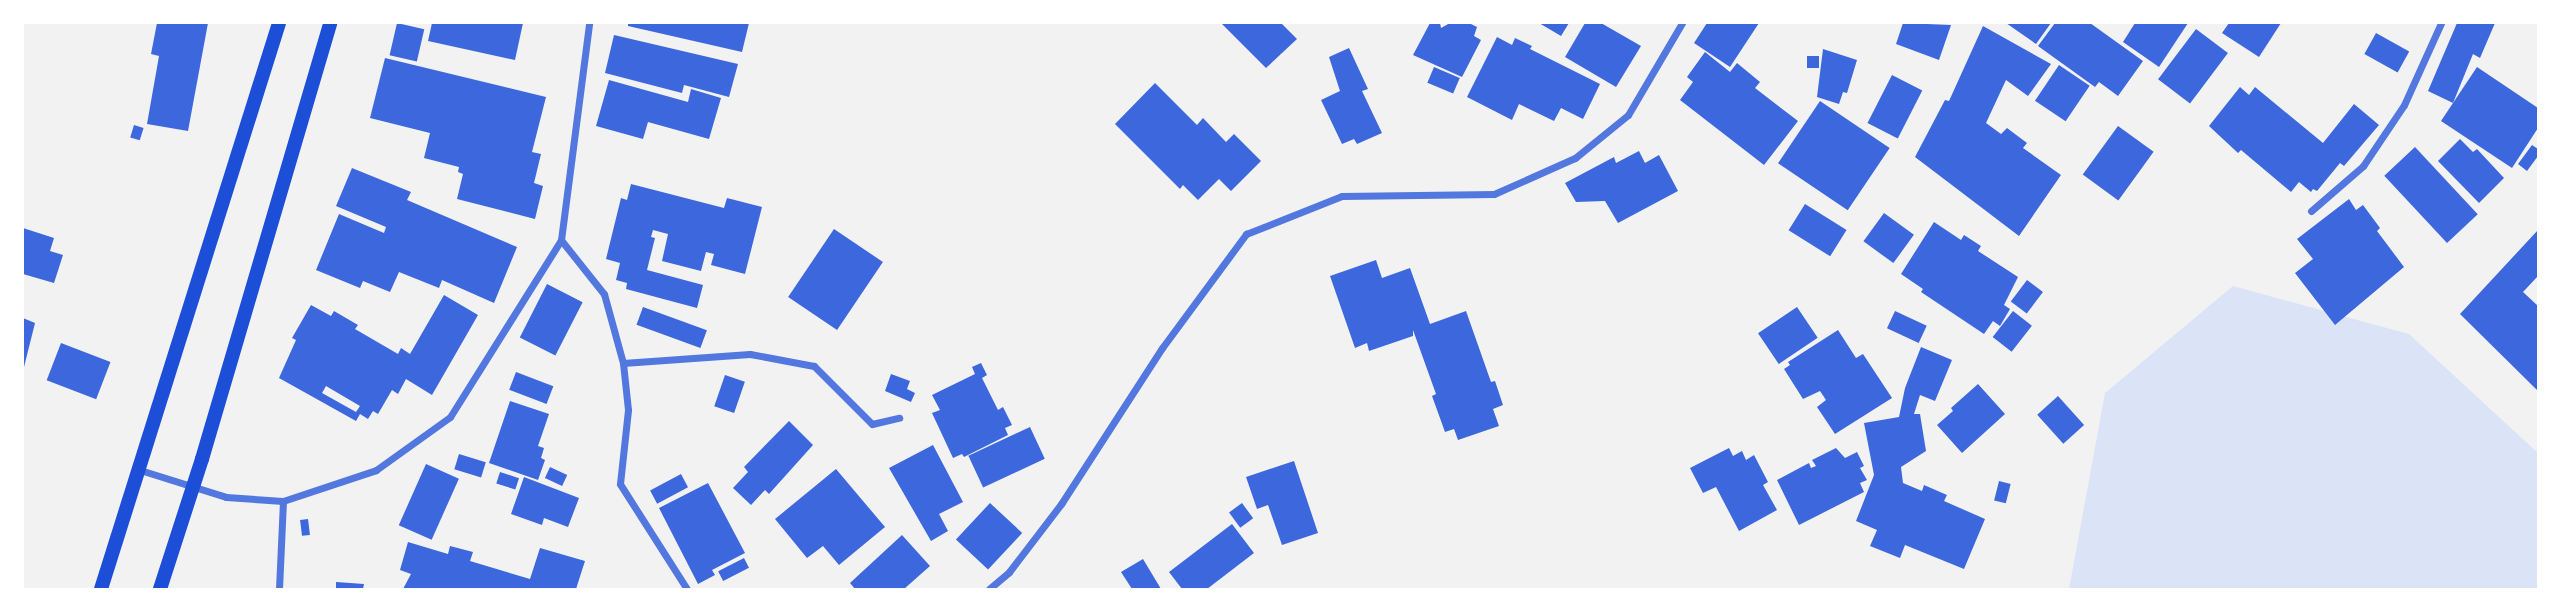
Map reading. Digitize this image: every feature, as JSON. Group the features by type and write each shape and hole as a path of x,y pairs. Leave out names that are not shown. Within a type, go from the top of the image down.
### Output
{"main road":[{"path":"101,589 279,23"},
{"path":"160,589 330,23"}],"street":[{"path":"139,470 226,496 283,501 376,470 450,417 561,240 589,23"},
{"path":"989,589 1009,572 1061,504 1162,348 1246,234 1342,196 1494,194 1575,158 1628,115 1682,23"},
{"path":"2311,211 2363,166 2404,106 2441,23"},
{"path":"561,240 604,294 623,363 628,410 620,484 687,589"},
{"path":"623,363 750,354 814,366 872,424 899,418"},
{"path":"279,589 283,501"}],"shaded area":[{"path":"2233,286 2409,334 2538,453 2538,589 2069,589 2105,393"}],"building":[{"path":"157,23 208,23 188,131 147,124 159,56 151,54"},
{"path":"397,23 424,29 417,61 390,55"},
{"path":"432,23 523,23 515,60 428,41"},
{"path":"628,23 749,23 742,52 628,26"},
{"path":"1221,23 1281,23 1297,39 1266,68"},
{"path":"1430,23 1440,23 1441,28 1450,23 1469,23 1477,27 1474,36 1481,40 1462,77 1413,55"},
{"path":"1539,23 1569,23 1561,36"},
{"path":"1585,23 1601,23 1641,46 1616,87 1565,57"},
{"path":"1707,23 1759,23 1730,67 1694,43"},
{"path":"1903,23 1951,25 1939,60 1896,44"},
{"path":"2006,23 2051,23 2036,44"},
{"path":"2055,23 2090,23 2143,61 2118,96 2099,82 2095,87 2038,46"},
{"path":"2135,23 2188,23 2159,67 2123,42"},
{"path":"2229,23 2281,23 2259,57 2222,33"},
{"path":"2457,23 2495,23 2480,58 2473,54 2453,103 2428,91"},
{"path":"1983,26 2051,64 2028,96 2006,80 1986,123 2001,134 2007,128 2027,143 2023,148 2061,175 2019,236 1915,157 1945,100 1949,101"},
{"path":"2196,29 2228,53 2190,103 2158,79"},
{"path":"2376,33 2409,51 2398,72 2364,54"},
{"path":"614,35 738,64 729,97 684,85 682,93 605,73"},
{"path":"1497,37 1512,45 1515,38 1532,46 1530,49 1600,84 1583,119 1561,108 1554,121 1519,104 1512,120 1467,97"},
{"path":"1349,48 1368,89 1362,91 1382,133 1357,144 1354,139 1342,144 1321,100 1340,91 1329,57"},
{"path":"1823,49 1857,60 1847,93 1843,92 1839,104 1817,97"},
{"path":"1705,52 1730,72 1737,63 1760,82 1755,88 1798,121 1764,165 1680,100 1693,82 1687,77"},
{"path":"1807,56 1819,56 1819,68 1807,68"},
{"path":"385,58 546,97 532,152 541,154 534,183 543,186 535,219 457,199 463,174 458,172 459,167 424,158 430,133 370,118"},
{"path":"2059,65 2090,86 2066,121 2035,101"},
{"path":"1434,67 1460,78 1453,94 1427,83"},
{"path":"2477,67 2538,108 2538,128 2512,168 2441,121"},
{"path":"1892,75 1922,90 1898,139 1867,123"},
{"path":"609,80 688,102 691,89 721,98 709,139 648,122 643,139 596,126"},
{"path":"1155,83 1197,125 1203,118 1226,142 1234,134 1261,161 1231,191 1219,179 1198,200 1183,185 1180,189 1115,124"},
{"path":"2240,87 2249,95 2255,87 2323,143 2354,104 2379,125 2344,166 2340,163 2317,191 2313,189 2311,192 2299,182 2291,192 2241,150 2238,153 2209,126"},
{"path":"1820,101 1890,148 1848,210 1778,163"},
{"path":"134,125 144,128 140,140 130,137"},
{"path":"2118,126 2154,152 2118,200 2083,175"},
{"path":"2460,139 2473,152 2477,149 2504,178 2479,203 2438,161"},
{"path":"2532,145 2538,149 2538,156 2527,171 2518,164"},
{"path":"2415,147 2478,214 2447,243 2384,176"},
{"path":"1639,151 1645,163 1659,155 1678,191 1618,223 1605,201 1576,202 1565,183 1614,157 1616,163"},
{"path":"352,168 411,192 407,200 517,247 494,303 442,280 439,288 399,272 390,292 363,281 360,288 316,270 339,214 384,233 386,227 336,206"},
{"path":"631,184 724,208 727,198 762,207 745,274 711,265 714,254 706,252 701,271 662,261 668,234 653,230 651,237 655,238 647,270 703,285 697,308 626,289 627,283 616,280 620,263 606,259 621,198 627,200"},
{"path":"2349,199 2356,210 2363,205 2380,228 2377,231 2404,267 2335,325 2295,273 2313,259 2297,239"},
{"path":"1805,204 1847,230 1830,256 1789,230"},
{"path":"1884,213 1914,235 1893,263 1863,241"},
{"path":"1934,222 1961,240 1964,235 1981,246 1978,251 2018,277 2004,305 2010,309 2000,326 1993,321 1984,334 1921,292 1923,289 1901,274"},
{"path":"23,228 54,238 50,251 63,255 54,283 23,274"},
{"path":"834,229 883,262 837,330 788,297"},
{"path":"2538,230 2538,276 2523,292 2538,306 2538,391 2460,314"},
{"path":"1376,260 1382,278 1410,268 1430,324 1466,311 1491,382 1495,381 1503,405 1493,409 1499,426 1458,440 1454,429 1445,432 1432,396 1436,394 1413,330 1413,336 1369,351 1367,343 1355,348 1330,276"},
{"path":"2027,280 2043,292 2027,314 2011,302"},
{"path":"547,284 583,302 555,356 520,337"},
{"path":"444,295 478,315 432,395 406,379 398,394 392,390 378,414 373,411 368,419 360,414 356,421 279,378 296,340 292,338 311,305 331,316 334,311 358,325 355,329 398,354 401,348 410,354","holes":["326,386 360,406 356,412 322,393"]},
{"path":"643,307 707,330 700,348 637,325"},
{"path":"1797,307 1818,338 1779,364 1758,333"},
{"path":"1895,311 1927,326 1919,343 1887,328"},
{"path":"2013,311 2032,326 2012,352 1993,337"},
{"path":"23,318 35,323 24,367 23,367"},
{"path":"1838,330 1856,358 1863,354 1892,398 1835,434 1817,407 1826,400 1820,391 1803,399 1784,369 1790,365 1788,362"},
{"path":"61,343 110,362 96,399 47,380"},
{"path":"1921,347 1952,360 1935,401 1920,395 1914,414 1920,414 1926,451 1901,467 1903,483 1922,491 1924,485 1947,495 1944,501 1985,519 1964,569 1905,545 1900,558 1870,546 1877,530 1856,521 1874,475 1864,423 1899,417 1905,388"},
{"path":"981,363 987,375 982,378 998,410 1003,407 1012,425 1005,428 1008,435 964,457 962,454 953,458 932,413 940,410 932,395 975,374 972,367"},
{"path":"516,372 553,386 547,404 509,390"},
{"path":"891,374 910,381 907,389 915,393 911,402 885,391"},
{"path":"725,375 745,382 734,413 714,406"},
{"path":"1978,384 2005,414 1962,453 1937,425 1953,411 1951,408"},
{"path":"2058,396 2084,425 2063,444 2037,415"},
{"path":"510,401 549,414 538,446 544,448 541,458 545,460 538,480 489,463"},
{"path":"789,421 813,445 769,494 765,490 751,505 733,488 748,472 744,467"},
{"path":"1030,427 1045,459 983,487 968,456"},
{"path":"933,445 963,502 939,514 948,531 931,541 889,468"},
{"path":"1729,448 1733,456 1742,451 1746,460 1754,455 1768,482 1763,485 1777,510 1739,531 1716,487 1703,493 1690,468"},
{"path":"1836,448 1845,458 1857,452 1864,466 1860,468 1867,480 1860,483 1864,492 1799,525 1777,480 1809,463 1811,468 1816,466 1812,460"},
{"path":"459,454 486,462 481,477 454,469"},
{"path":"1294,461 1318,533 1282,545 1268,505 1257,509 1246,477"},
{"path":"426,464 459,479 432,540 399,525"},
{"path":"550,467 567,475 562,486 545,478"},
{"path":"836,469 885,527 839,565 823,546 807,558 775,519"},
{"path":"500,472 519,478 515,490 496,483"},
{"path":"681,474 688,487 657,504 650,490"},
{"path":"524,477 579,498 568,527 544,518 542,525 511,514"},
{"path":"1999,481 2011,484 2006,503 1994,500"},
{"path":"708,483 745,553 712,570 715,575 698,584 659,508"},
{"path":"990,503 1022,533 988,570 956,540"},
{"path":"1242,503 1253,518 1240,528 1229,512"},
{"path":"308,519 310,535 302,536 300,520"},
{"path":"1232,524 1254,553 1207,589 1182,589 1169,572"},
{"path":"902,535 930,566 904,589 855,589 850,583"},
{"path":"408,542 448,554 450,546 473,552 470,561 530,579 540,548 585,561 576,589 403,589 411,574 400,570"},
{"path":"744,558 749,568 723,581 718,571"},
{"path":"1143,559 1161,589 1132,589 1121,572"},
{"path":"336,582 364,584 363,589 336,589"}]}
